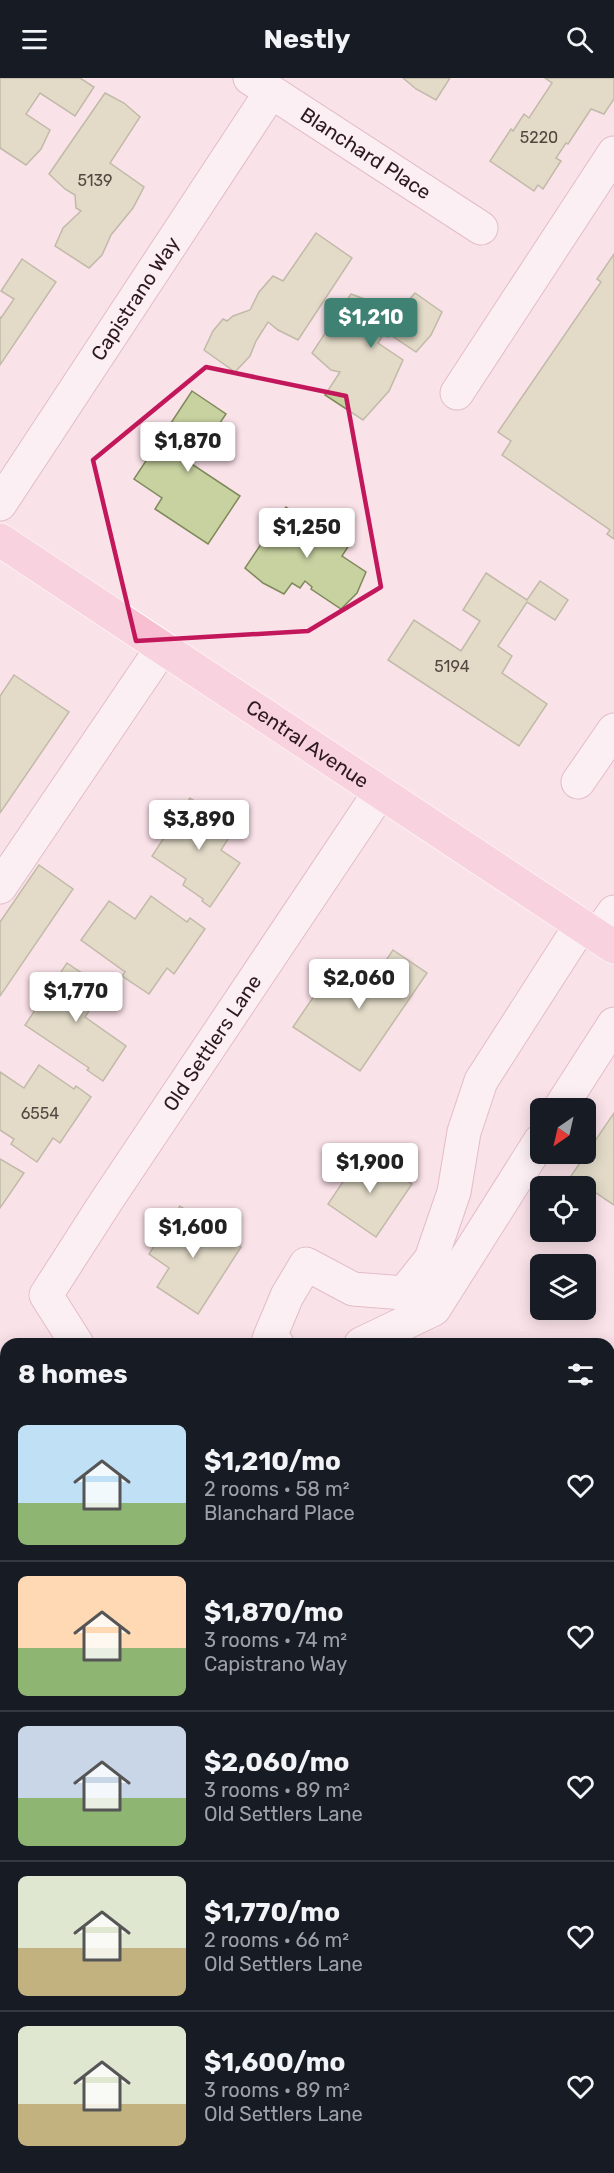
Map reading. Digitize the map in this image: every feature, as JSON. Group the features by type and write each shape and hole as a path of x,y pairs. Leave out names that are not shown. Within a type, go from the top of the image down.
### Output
{"main road":[{"name":"Central Avenue","path":"0,540 380,792 602,930"}],"street":[{"name":"Blanchard Place","path":"261,85 481,228"},
{"name":"Capistrano Way","path":"0,504 261,85"},
{"path":"457,393 614,153"},
{"path":"0,887 162,648"},
{"path":"578,782 614,730"},
{"name":"Old Settlers Lane","path":"73,1338 46,1296 380,792"},
{"path":"269,1338 287,1296 306,1264 353,1289 404,1293 431,1259 454,1192 464,1132 481,1081 602,930"},
{"path":"566,1098 614,1024"},
{"path":"374,1338 434,1309 530,1157"}],"highlighted area":[{"path":"206,367 346,396 381,587 308,631 136,641 93,460"}],"building":[{"path":"0,78 80,78 94,87 75,116 40,93 26,114 50,130 41,149 26,165 0,148"},
{"path":"403,78 450,78 436,100 416,89"},
{"path":"545,78 614,78 614,99 604,114 591,109 556,158 561,161 543,189 538,185 534,191 490,161 524,114 529,118 552,83"},
{"path":"105,93 124,103 140,117 110,163 144,187 133,208 111,235 102,255 89,268 55,246 63,228 81,211 76,208 75,195 49,174"},
{"path":"316,233 352,258 298,340 268,322 250,356 235,372 204,350 213,331 223,319 227,321 233,316 250,310 259,292 273,276 283,281"},
{"path":"614,254 614,539 607,534 610,530 502,455 511,441 498,432 601,282 597,279"},
{"path":"22,259 56,282 0,365 0,317 14,299 1,291"},
{"path":"415,293 442,312 431,335 416,352 389,334 388,337 383,335 378,343 403,360 389,391 363,420 325,395 340,372 331,370 312,353 351,294 375,303 393,323 399,311"},
{"path":"192,391 226,414 205,445 191,436 178,455 240,496 208,544 155,509 162,498 134,479"},
{"path":"286,507 310,523 316,515 353,539 342,556 366,572 357,593 341,609 311,589 312,587 305,581 300,588 292,583 284,594 263,583 245,568"},
{"path":"486,573 527,600 540,581 568,600 555,620 527,602 498,646 512,656 502,673 547,704 519,746 388,660 414,620 461,651 480,621 463,610"},
{"path":"14,675 69,712 0,813 0,696"},
{"path":"190,798 235,828 221,850 240,863 210,907 183,885 186,879 152,856"},
{"path":"39,865 73,889 0,996 0,922"},
{"path":"151,896 187,922 190,918 205,929 174,974 167,968 149,994 122,976 125,972 81,940 109,901 135,919"},
{"path":"393,950 427,973 360,1071 293,1027 331,971 364,993"},
{"path":"67,963 104,988 85,1017 126,1046 103,1081 87,1070 89,1068 25,1025"},
{"path":"39,1065 74,1089 76,1086 91,1097 60,1143 53,1138 37,1162 11,1144 14,1139 0,1130 0,1072 24,1088"},
{"path":"614,1113 614,1205 596,1193 596,1176 571,1176 579,1164 596,1164 596,1139"},
{"path":"363,1152 412,1184 376,1237 328,1204"},
{"path":"0,1159 24,1173 0,1208"},
{"path":"180,1206 241,1247 198,1314 157,1287 169,1268 149,1254"}]}
